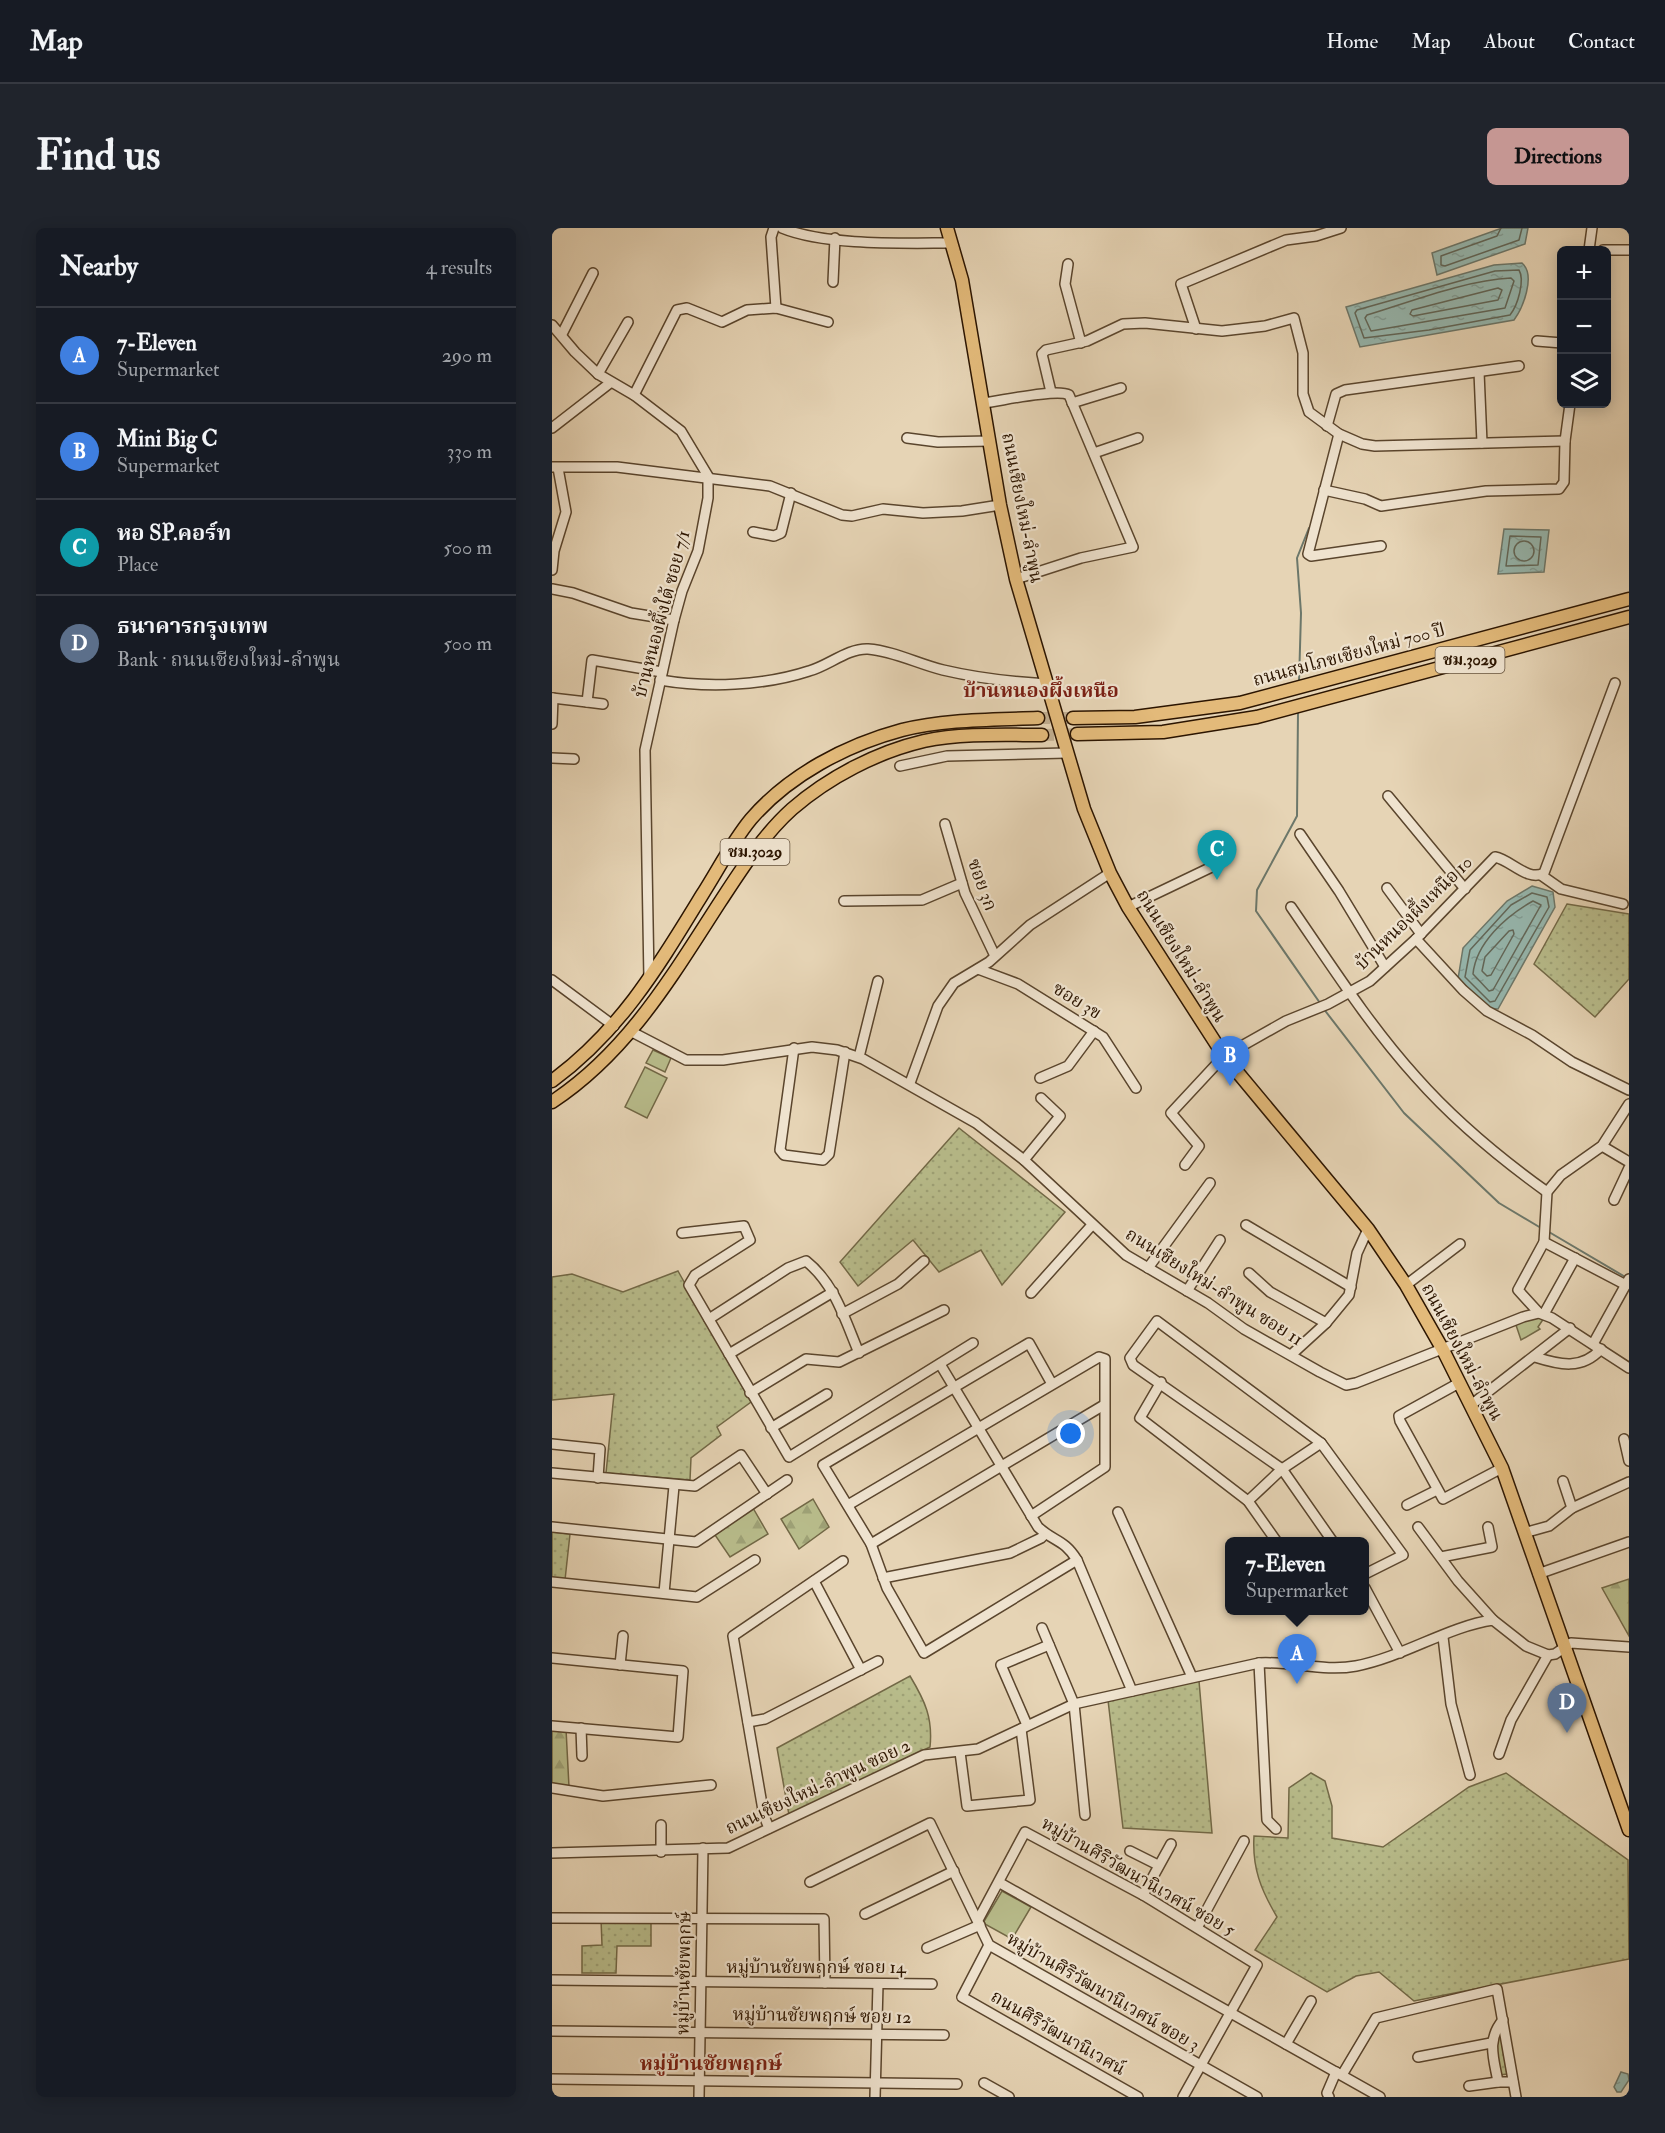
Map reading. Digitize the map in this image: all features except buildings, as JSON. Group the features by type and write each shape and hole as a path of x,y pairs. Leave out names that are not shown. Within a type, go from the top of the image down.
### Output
{"main road":[{"name":"ถนนเชียงใหม่-ลำพูน","path":"947,228 963,280 1000,505 1016,579 1066,753 1084,809 1110,873 1128,908 1224,1056 1368,1229 1406,1285 1443,1350 1502,1468 1629,1830"},
{"name":"ถนนสมโภชเชียงใหม่ 700 ปี","path":"1073,718 1135,717 1240,703 1629,598"},
{"name":"ถนนสมโภชเชียงใหม่ 700 ปี","path":"1077,734 1163,732 1257,717 1629,617"},
{"name":"ชม.3029","path":"552,1081 580,1060 614,1026 650,981 735,842 752,818 789,784 828,759 860,744 903,730 957,721 1038,718"},
{"name":"ชม.3029","path":"552,1102 594,1071 632,1032 749,859 791,810 819,789 846,771 885,753 926,741 1042,735"}],"street":[{"path":"774,228 771,237 776,308"},
{"path":"782,228 804,235 835,238 952,243"},
{"path":"1196,329 1181,284 1286,240 1316,236 1341,228"},
{"path":"1590,246 1592,228"},
{"path":"834,282 835,238"},
{"path":"1611,250 1629,250"},
{"path":"1068,264 1065,284 1082,343"},
{"path":"562,334 593,273"},
{"path":"634,395 677,310 687,308 722,322 747,310 776,308 828,322"},
{"path":"1051,392 1042,354 1046,350 1082,343 1102,336 1124,324 1145,323 1196,329 1239,330 1294,318 1303,353 1305,404 1315,418 1339,434 1362,444 1375,446 1565,441"},
{"path":"598,374 628,322"},
{"path":"552,325 598,374 634,395 681,431 708,476"},
{"path":"1537,341 1557,343"},
{"path":"1327,426 1332,403 1340,391 1519,366"},
{"path":"1479,372 1482,443"},
{"path":"552,428 610,383"},
{"path":"1071,399 1121,388"},
{"path":"983,403 1064,392 1071,399 1133,547 1081,558 1016,579"},
{"path":"1323,490 1365,499 1381,506 1486,491 1559,489 1564,482 1565,441 1569,408"},
{"path":"1339,434 1323,490 1309,555 1381,546"},
{"path":"907,438 938,442 990,441"},
{"path":"1094,453 1138,438"},
{"path":"552,570 554,551 566,512 555,468 617,466 708,476 770,486 842,515 852,516 870,510 923,513 1000,505"},
{"name":"บ้านหนองผึ้งใต้ ซอย 7/1","path":"650,981 645,750 674,620 682,591 699,551 708,498 708,476"},
{"path":"753,532 774,536 781,533 791,493"},
{"path":"552,589 573,593 631,613 674,620"},
{"path":"587,702 592,660 661,676 682,684 781,679 811,671 854,651 867,649 942,670 987,678 1047,684"},
{"path":"1615,683 1548,865 1541,875 1561,889 1623,904"},
{"path":"552,724 552,698 603,704"},
{"path":"900,766 947,756 1066,753"},
{"path":"552,758 574,759"},
{"path":"1388,796 1465,889"},
{"name":"ซอย 3ก","path":"945,824 962,883 995,956"},
{"path":"1300,834 1339,891 1385,967"},
{"name":"บ้านหนองผึ้งเหนือ 10","path":"1185,1166 1199,1146 1171,1113 1224,1056 1286,1021 1328,1004 1370,981 1418,937 1497,857 1530,874 1541,875"},
{"path":"1128,908 1220,863"},
{"path":"910,1083 945,992 954,983 995,956 1030,925 1110,873"},
{"path":"844,901 922,900 962,883"},
{"path":"1387,888 1418,937 1462,990 1488,1011 1532,1035 1572,1062 1629,1090"},
{"path":"1291,907 1350,992 1416,1078 1465,1124 1547,1192"},
{"name":"ซอย 3ข","path":"978,969 1018,984 1103,1037 1136,1088"},
{"path":"552,980 614,1026"},
{"path":"859,1057 878,981"},
{"path":"1040,1078 1068,1066 1094,1031"},
{"name":"ถนนเชียงใหม่-ลำพูน ซอย 11","path":"632,1032 686,1060 723,1060 812,1047 845,1052 859,1057 910,1083 976,1123 1024,1160 1121,1252 1188,1291 1244,1329 1346,1384 1443,1350 1523,1317 1542,1314"},
{"path":"794,1048 780,1150 784,1155 823,1160 829,1154 845,1052"},
{"path":"1024,1160 1060,1116 1041,1098"},
{"path":"1629,1104 1602,1146 1561,1175 1547,1192 1544,1242 1518,1290 1542,1314 1570,1328 1629,1368"},
{"path":"1602,1146 1629,1162"},
{"path":"1614,1200 1629,1168"},
{"path":"1148,1269 1210,1183"},
{"path":"1031,1293 1092,1225"},
{"path":"1246,1225 1351,1287"},
{"path":"682,1233 744,1226 750,1240 690,1281 689,1285 789,1457 973,1343"},
{"path":"1291,1355 1326,1323 1349,1295 1357,1253 1368,1229"},
{"path":"1188,1291 1220,1240"},
{"path":"1535,1357 1555,1364 1580,1364 1593,1359 1627,1285 1544,1242"},
{"path":"1406,1285 1460,1244"},
{"path":"1542,1314 1575,1258"},
{"path":"709,1319 800,1261 811,1265 833,1292 859,1353"},
{"path":"842,1314 898,1284 924,1262"},
{"path":"1249,1273 1270,1292 1326,1323"},
{"path":"729,1354 833,1292"},
{"path":"750,1393 806,1359 839,1362 944,1310"},
{"path":"1330,1537 1282,1469 1161,1382 1133,1365 1130,1358 1157,1321 1321,1443 1403,1554 1369,1572"},
{"path":"1471,1405 1510,1372 1535,1357 1570,1328"},
{"path":"1052,1384 1029,1343 823,1466 871,1544 883,1578 924,1653 1077,1560"},
{"path":"848,1505 978,1426 1099,1357 1105,1359 1107,1368 1104,1405 1105,1467 1031,1516"},
{"path":"940,1364 1031,1516 1045,1534 1068,1545 1077,1560 1132,1691"},
{"path":"1161,1382 1140,1418 1248,1502 1273,1537"},
{"path":"1459,1383 1400,1416 1437,1490 1445,1499 1502,1468"},
{"path":"771,1428 827,1394"},
{"path":"871,1544 1104,1405"},
{"path":"1624,1439 1629,1461"},
{"path":"1248,1502 1282,1469 1321,1443"},
{"path":"552,1444 600,1449 598,1478"},
{"path":"552,1473 674,1486 695,1486 741,1455 767,1494"},
{"path":"552,1527 696,1542 787,1480"},
{"path":"1563,1481 1572,1508"},
{"path":"1524,1533 1550,1526 1572,1508 1629,1482"},
{"path":"664,1593 674,1486"},
{"path":"1407,1505 1437,1490"},
{"path":"1118,1512 1192,1677"},
{"path":"1418,1527 1493,1620 1526,1646 1548,1655"},
{"path":"1441,1557 1492,1547 1488,1527"},
{"path":"883,1578 1010,1553 1045,1534"},
{"path":"1538,1574 1629,1542"},
{"path":"552,1582 697,1596 755,1560"},
{"path":"769,1828 764,1816 733,1636 843,1561"},
{"path":"814,1581 861,1670"},
{"path":"1369,1595 1400,1653"},
{"name":"ถนนเชียงใหม่-ลำพูน ซอย 2","path":"552,1854 728,1848 924,1755 978,1749 1074,1704 1259,1663 1281,1661 1344,1668 1400,1653 1493,1620"},
{"path":"1042,1628 1074,1704 1085,1815"},
{"path":"620,1665 623,1636"},
{"path":"1443,1637 1451,1704 1470,1775"},
{"path":"1499,1754 1511,1719 1548,1655 1565,1649 1571,1643 1629,1647"},
{"path":"960,1752 967,1806 1030,1800 1024,1727 1001,1665 1049,1645"},
{"path":"552,1658 683,1671 678,1737 552,1726"},
{"path":"748,1722 765,1719 878,1661"},
{"path":"1259,1663 1268,1820 1276,1829"},
{"path":"581,1728 582,1756"},
{"path":"552,1788 603,1796 711,1785"},
{"name":"หมู่บ้านศิริวัฒนานิเวศน์ ซอย 3","path":"810,1882 930,1822 989,1945 1257,2097"},
{"path":"661,1825 661,1852"},
{"name":"หมู่บ้านศิริวัฒนานิเวศน์ ซอย 5","path":"979,1922 1025,1832 1143,1895 1197,1926 1257,1965 1229,2012"},
{"path":"1197,1926 1244,1841"},
{"path":"1143,1895 1171,1844"},
{"name":"หมู่บ้านชัยพฤกษ์","path":"699,2097 700,1918 703,1848"},
{"path":"1130,1851 1158,1865"},
{"path":"865,1914 954,1871"},
{"path":"1000,1883 1380,2097"},
{"path":"552,1918 824,1919 825,1983"},
{"path":"927,1948 979,1922"},
{"name":"ถนนศิริวัฒนานิเวศน์","path":"989,1945 962,1997 1138,2097"},
{"name":"หมู่บ้านชัยพฤกษ์ ซอย 14","path":"552,1980 932,1984"},
{"path":"875,2097 878,1984"},
{"path":"1329,2097 1327,2093 1376,2018 1497,1989 1516,2097"},
{"path":"1286,2044 1311,2001"},
{"path":"1183,2097 1229,2012"},
{"path":"1498,2082 1491,2043 1494,2030 1503,2020"},
{"name":"หมู่บ้านชัยพฤกษ์ ซอย 12","path":"552,2031 944,2035"},
{"path":"1418,2057 1491,2043"},
{"path":"552,2079 957,2084"},
{"path":"1469,2086 1514,2082"},
{"path":"984,2083 1009,2097"}],"green space":[{"path":"1567,904 1629,914 1629,979 1595,1017 1534,964"},
{"path":"653,1050 671,1058 665,1072 646,1063"},
{"path":"645,1067 667,1078 647,1118 625,1107"},
{"path":"959,1128 1065,1212 1002,1285 981,1250 939,1272 913,1240 858,1286 840,1262"},
{"path":"678,1271 751,1402 717,1427 721,1435 691,1458 690,1480 606,1473 614,1394 552,1400 552,1277 572,1274 623,1292"},
{"path":"1532,1313 1544,1318 1538,1327 1540,1329 1521,1340 1515,1322"},
{"path":"813,1499 829,1527 799,1549 781,1519"},
{"path":"753,1508 768,1534 730,1557 715,1535"},
{"path":"552,1532 570,1534 565,1580 552,1579"},
{"path":"1629,1579 1629,1636 1602,1588"},
{"path":"910,1676 927,1710 931,1737 930,1747 789,1815 777,1748"},
{"path":"1199,1681 1212,1833 1123,1828 1108,1700"},
{"path":"552,1728 566,1729 569,1787 552,1783"},
{"path":"1311,1773 1325,1781 1332,1806 1332,1838 1383,1847 1469,1787 1506,1773 1628,1860 1629,1959 1414,2001 1379,1972 1356,1976 1327,1992 1255,1950 1277,1917 1266,1897 1256,1869 1254,1836 1288,1838 1289,1788"},
{"path":"1002,1891 1031,1907 1012,1939 983,1923"},
{"path":"601,1919 651,1920 651,1946 617,1946 616,1973 582,1973 582,1946 602,1945"},
{"path":"1500,2032 1507,2074 1500,2075 1494,2038"}],"water":[{"path":"1502,228 1528,228 1525,244 1437,275 1432,253"},
{"path":"1522,263 1528,275 1527,291 1514,320 1360,347 1346,307 1494,265"},
{"path":"1504,529 1549,530 1544,572 1498,574"},
{"path":"1532,886 1553,892 1555,907 1498,1009 1487,1008 1458,979 1463,948 1507,901"},
{"path":"1621,2072 1628,2074 1629,2080 1621,2092 1617,2092 1614,2087"}],"waterway":[{"path":"1299,682 1301,613 1297,558 1309,528"},
{"path":"1298,712 1297,816 1257,890 1256,911 1320,1003"},
{"path":"1323,1008 1404,1113 1499,1203 1541,1228"},
{"path":"1549,1232 1627,1278"}],"tunnel":[{"path":"1038,718 1073,718"},
{"path":"1042,735 1077,734"}],"place":[{"name":"หอ SP.คอร์ท","path":"1217,880"},
{"name":"Mini Big C","path":"1230,1086"},
{"name":"7-Eleven","path":"1297,1684"},
{"name":"ธนาคารกรุงเทพ","path":"1567,1733"}],"district":[{"name":"บ้านหนองผึ้งเหนือ","path":"1041,690"},
{"name":"หมู่บ้านชัยพฤกษ์","path":"711,2063"}]}
